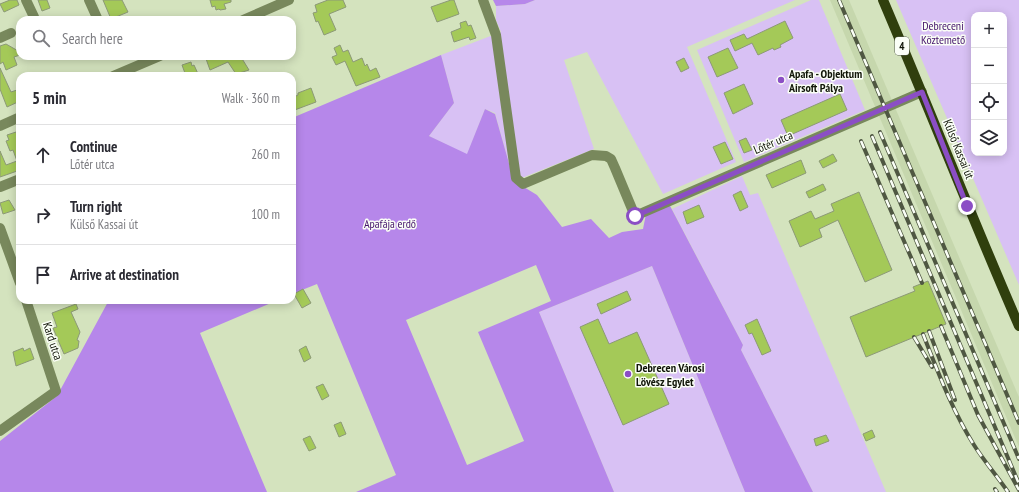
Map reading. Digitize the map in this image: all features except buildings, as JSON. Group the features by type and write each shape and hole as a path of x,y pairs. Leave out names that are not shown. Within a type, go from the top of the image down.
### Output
{"main road":[{"name":"4","path":"883,0 922,92"},
{"name":"Külső Kassai út","path":"922,92 967,206 1019,326"}],"street":[{"path":"26,0 33,16"},
{"path":"89,0 96,16"},
{"path":"252,16 289,0"},
{"name":"Lőtér utca","path":"483,0 496,35 516,178 523,184 592,155 606,156 610,159 615,168 635,216 922,92"},
{"path":"0,38 12,33"},
{"path":"122,72 151,60"},
{"path":"0,126 16,119"},
{"path":"0,187 16,181"},
{"path":"670,201 675,210"},
{"path":"0,228 16,272"},
{"name":"Kard utca","path":"0,431 56,391 27,304"}],"shaded area":[{"path":"830,0 849,0 1019,397 1019,447"}],"green space":[{"path":"493,0 535,0 525,4 496,6"},
{"path":"535,0 795,0 687,47 736,162 663,194 587,52 564,60 594,149 514,181 495,113 485,109 467,155 429,136 454,103 441,55 501,32 496,20 496,6 525,4"},
{"name":"Apafa - Objektum Airsoft Pálya","path":"811,0 819,0 865,110 744,162 697,50"},
{"name":"Debreceni Köztemető","path":"896,0 1019,0 1019,285"},
{"name":"Apafája erdő","path":"441,55 454,103 429,136 467,154 485,109 495,114 514,181 537,195 562,227 591,219 609,238 622,232 643,229 646,214 669,204 743,345 741,350 813,492 745,492 652,266 539,312 614,492 356,492 396,475 317,284 296,292 296,116","holes":["536,265 551,301 478,332 524,441 467,465 406,320"]},
{"path":"742,176 750,195 758,193 886,492 813,492 741,350 743,345 672,209"},
{"path":"652,266 745,492 614,492 539,312"},
{"path":"107,304 269,304 200,333 267,492 0,492 0,441 57,396"}],"railway":[{"path":"839,0 1019,423"},
{"path":"880,132 1019,459"},
{"path":"872,136 1019,484"},
{"path":"861,141 922,283"},
{"path":"941,326 978,415 1019,490"},
{"path":"929,331 955,400"},
{"path":"923,334 946,391 966,432 1008,492"},
{"path":"914,337 932,367"}],"place":[{"name":"Apafa - Objektum Airsoft Pálya","path":"781,80"},
{"name":"Debrecen Városi Lövész Egylet","path":"628,374"}],"route":[{"path":"635,216 922,92 967,206"}]}
